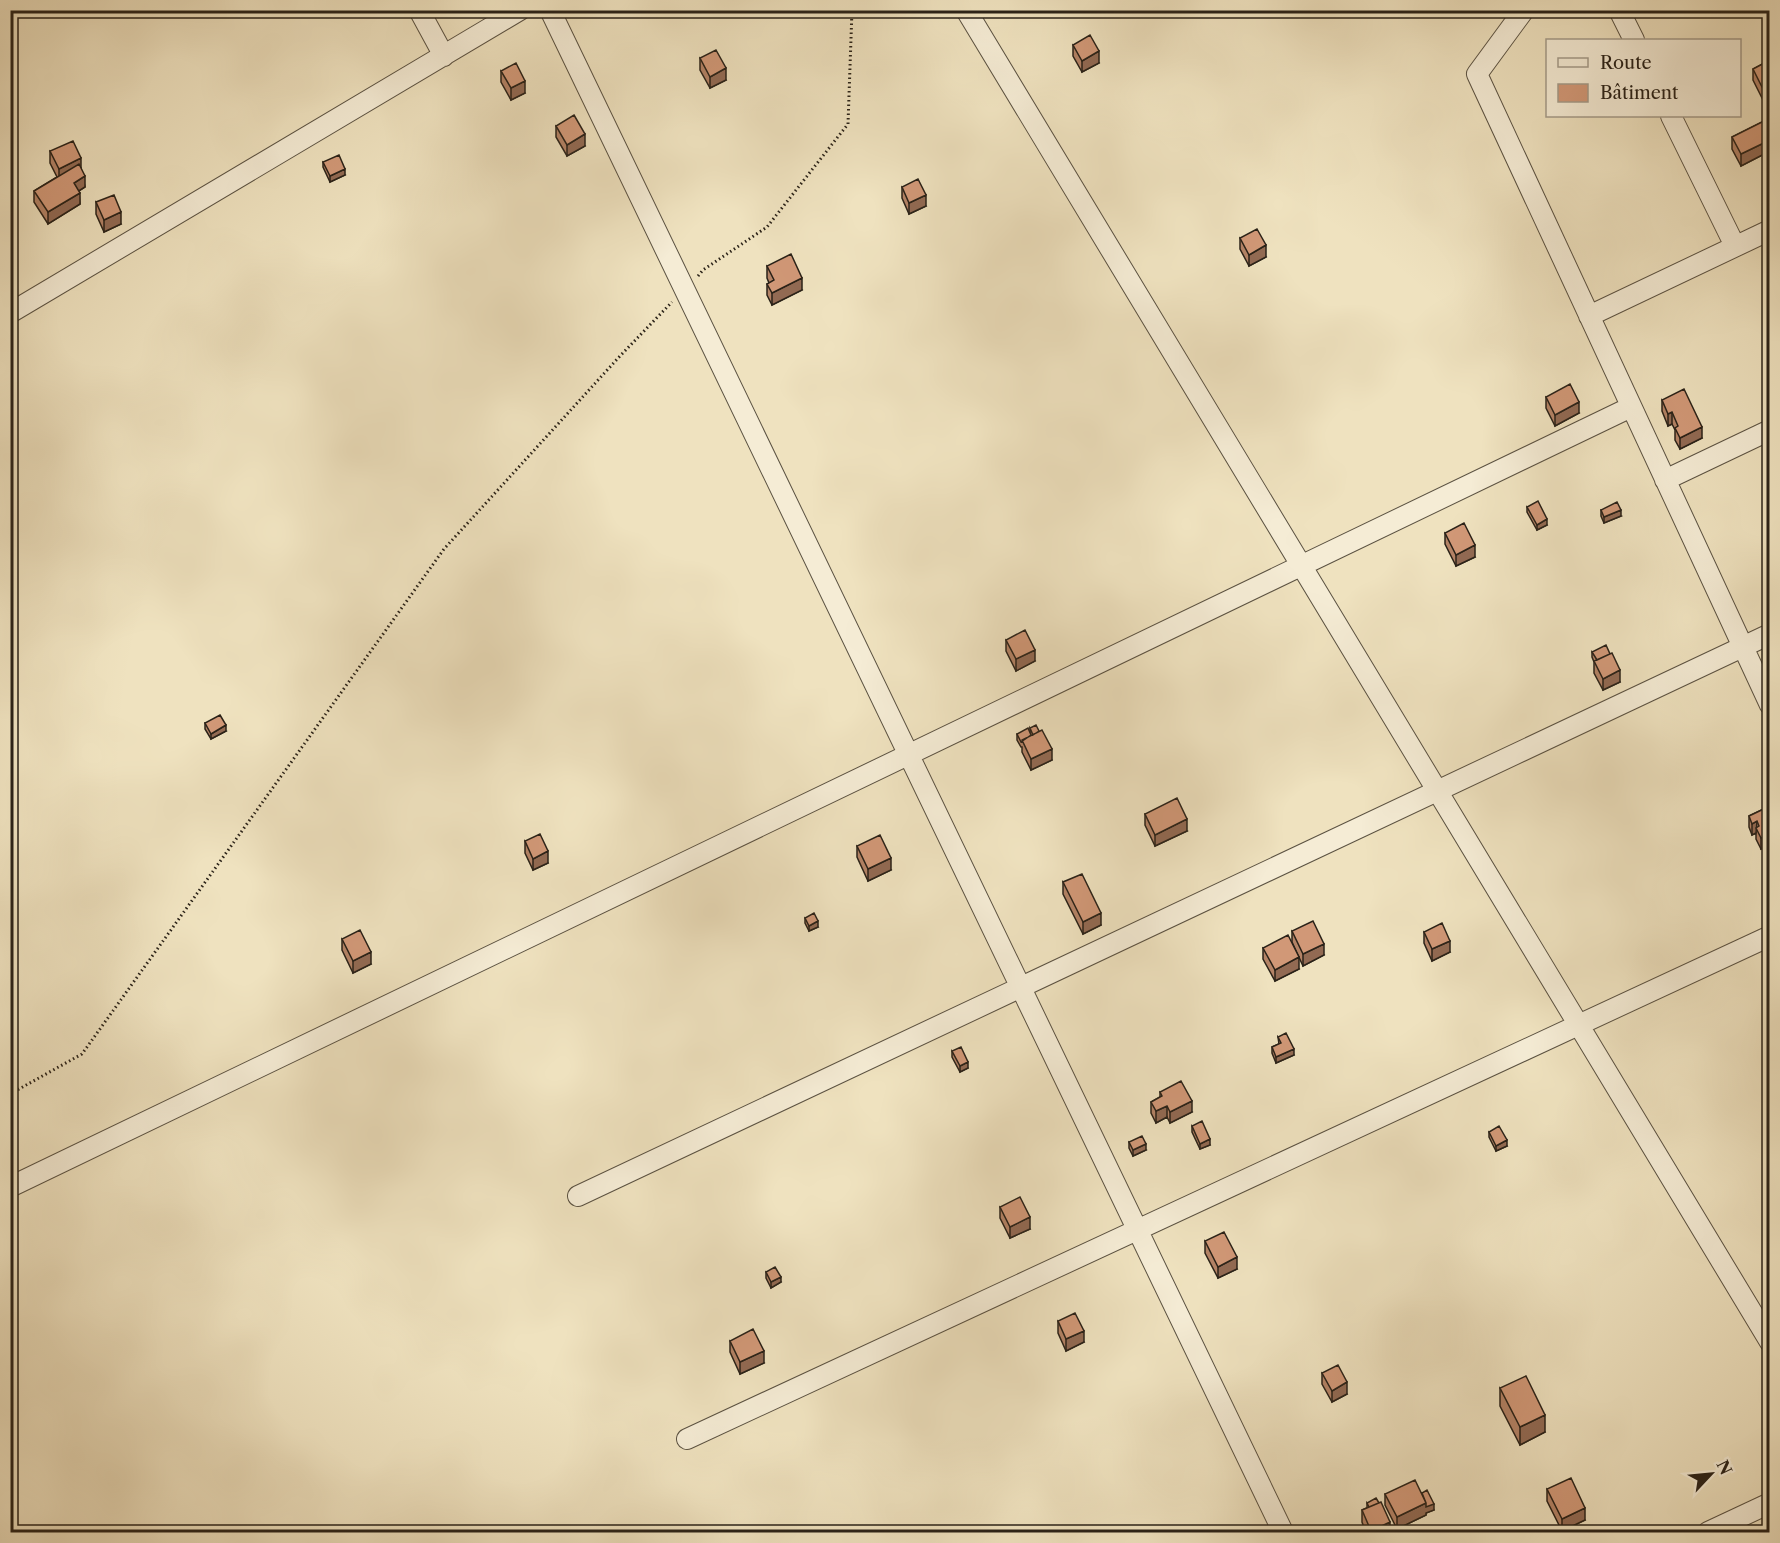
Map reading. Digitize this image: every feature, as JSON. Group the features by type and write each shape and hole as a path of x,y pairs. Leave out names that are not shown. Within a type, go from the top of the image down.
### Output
{"street":[{"path":"419,10 444,56"},
{"path":"10,314 520,10"},
{"path":"550,10 1283,1533"},
{"path":"966,10 1770,1342"},
{"path":"1524,10 1477,74 1770,705"},
{"path":"1619,10 1634,39"},
{"path":"1671,117 1735,246"},
{"path":"1589,315 1770,230"},
{"path":"10,1187 1631,408"},
{"path":"1665,480 1770,430"},
{"path":"578,1196 1770,634"},
{"path":"687,1439 1770,936"},
{"path":"1708,1533 1770,1503"}],"path":[{"path":"10,1094 82,1054 444,549 620,356 703,270 767,227 848,124 852,10"}],"building":[{"path":"1090,35 1099,51 1082,61 1073,45"},
{"path":"716,50 726,68 710,77 700,58"},
{"path":"1770,60 1770,88 1764,91 1753,69"},
{"path":"516,63 525,81 511,88 501,71"},
{"path":"574,115 585,134 567,145 556,126"},
{"path":"1770,118 1770,140 1741,154 1732,137"},
{"path":"73,141 81,158 59,169 50,151"},
{"path":"339,155 345,169 330,176 323,162"},
{"path":"79,164 85,176 74,183 80,193 48,212 34,191"},
{"path":"918,179 926,195 909,203 902,187"},
{"path":"114,195 121,212 104,220 96,202"},
{"path":"1257,229 1266,245 1249,255 1240,238"},
{"path":"791,254 802,278 772,293 767,284 774,280 767,266"},
{"path":"1570,384 1579,402 1555,415 1546,397"},
{"path":"1684,389 1702,427 1680,438 1675,428 1678,426 1672,412 1668,414 1662,400"},
{"path":"1538,501 1547,519 1537,525 1527,507"},
{"path":"1617,502 1621,510 1604,517 1601,510"},
{"path":"1464,523 1475,545 1456,555 1445,533"},
{"path":"1025,630 1035,650 1016,659 1006,640"},
{"path":"1606,645 1610,654 1597,660 1592,652"},
{"path":"1612,653 1620,670 1603,679 1594,661"},
{"path":"220,715 226,725 211,734 205,723"},
{"path":"1036,725 1039,731 1033,735 1030,728"},
{"path":"1028,728 1031,735 1021,742 1017,734"},
{"path":"1042,730 1052,749 1031,759 1022,740"},
{"path":"1177,798 1187,819 1155,835 1145,814"},
{"path":"1770,806 1770,834 1761,838 1756,828 1759,826 1757,821 1752,824 1749,816"},
{"path":"540,834 548,851 533,859 525,841"},
{"path":"880,835 891,858 868,869 857,846"},
{"path":"1082,874 1101,913 1083,922 1063,882"},
{"path":"814,913 818,921 809,926 805,918"},
{"path":"1313,921 1324,944 1303,954 1292,931"},
{"path":"1442,923 1450,941 1432,949 1424,932"},
{"path":"360,930 371,952 353,961 342,939"},
{"path":"1288,935 1299,957 1275,970 1263,948"},
{"path":"1286,1033 1294,1049 1276,1057 1272,1047 1281,1043 1278,1037"},
{"path":"961,1047 968,1062 960,1066 952,1051"},
{"path":"1181,1081 1192,1101 1170,1112 1167,1106 1156,1111 1151,1102 1162,1096 1160,1092"},
{"path":"1202,1121 1210,1139 1200,1144 1192,1126"},
{"path":"1499,1126 1507,1140 1496,1146 1489,1132"},
{"path":"1142,1136 1146,1144 1133,1150 1129,1142"},
{"path":"1020,1197 1030,1217 1010,1227 1000,1207"},
{"path":"1224,1232 1237,1257 1218,1267 1205,1241"},
{"path":"775,1267 781,1277 771,1282 766,1272"},
{"path":"1075,1313 1084,1331 1066,1339 1058,1321"},
{"path":"753,1329 764,1351 740,1362 730,1341"},
{"path":"1338,1365 1347,1382 1332,1391 1322,1373"},
{"path":"1526,1376 1545,1415 1520,1427 1500,1388"},
{"path":"1571,1478 1585,1508 1562,1519 1547,1489"},
{"path":"1415,1480 1426,1503 1397,1517 1385,1494"},
{"path":"1427,1490 1434,1504 1426,1507 1422,1493"},
{"path":"1376,1498 1379,1503 1369,1507 1367,1503"},
{"path":"1381,1502 1390,1522 1371,1531 1362,1510"}]}
